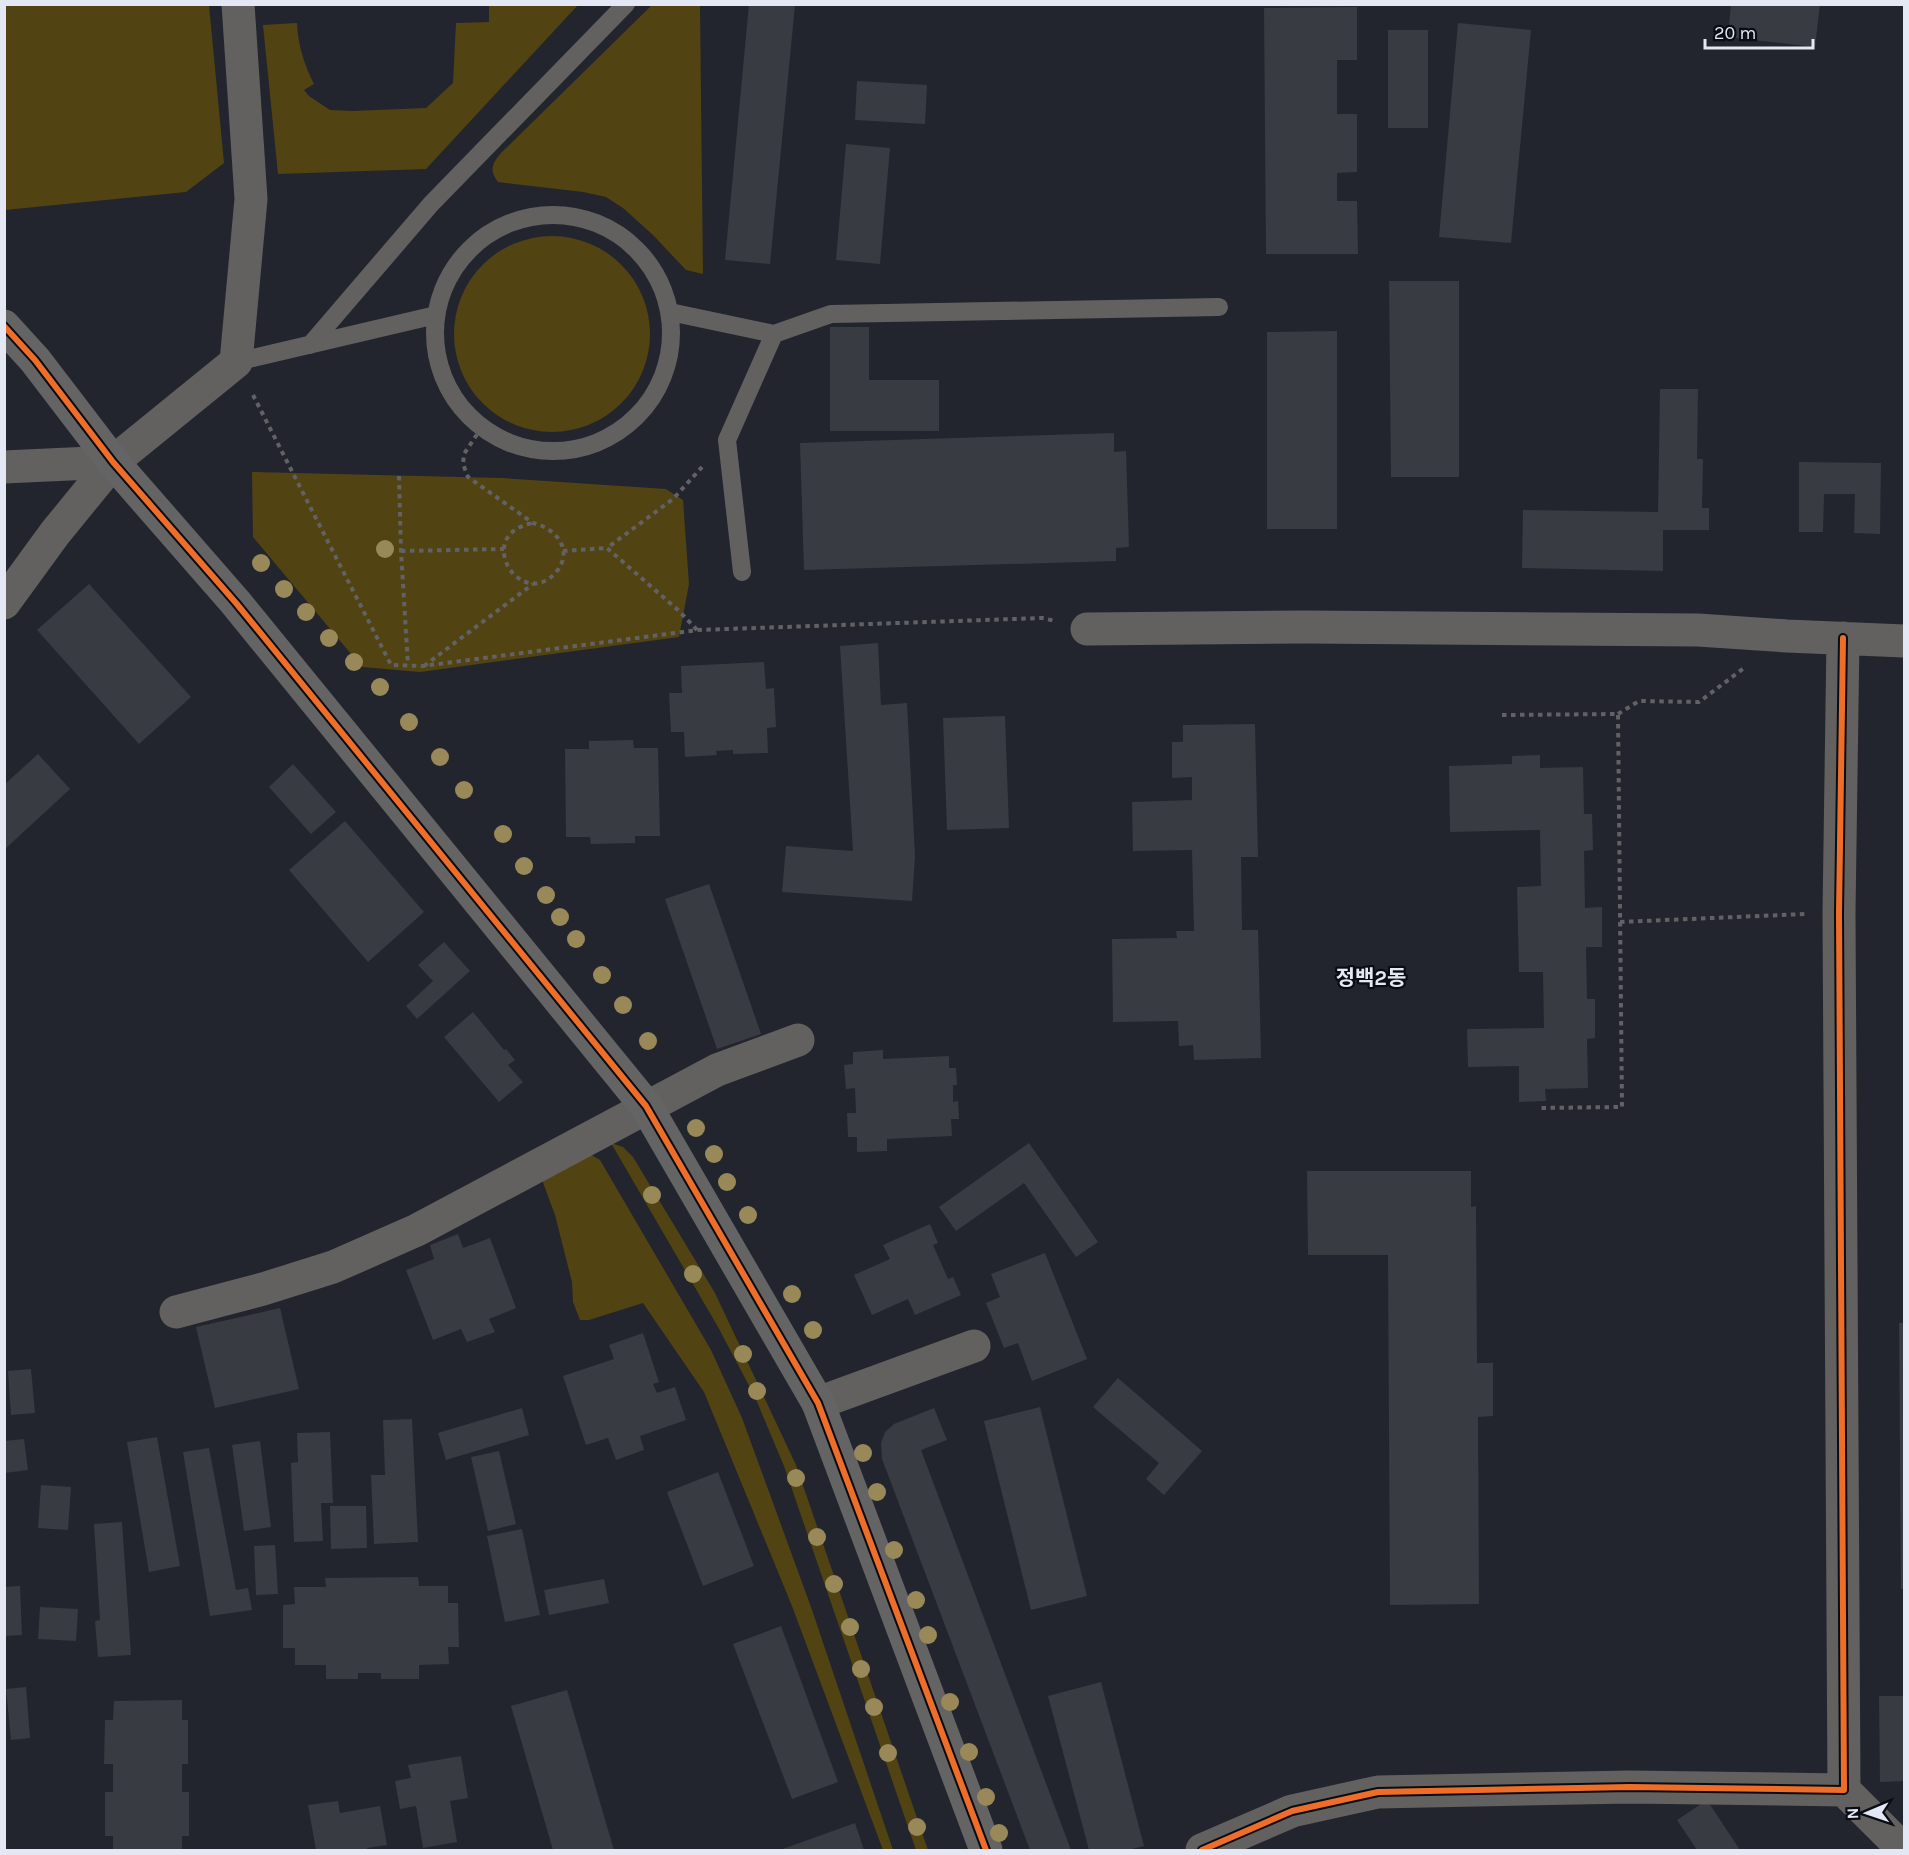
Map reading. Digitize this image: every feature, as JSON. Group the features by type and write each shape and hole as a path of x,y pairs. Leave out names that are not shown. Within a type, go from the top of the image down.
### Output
{"street":[{"path":"4,603 55,533 113,462 236,362 251,199 238,4"},
{"path":"4,326 35,360 113,462 236,603 646,1106 818,1403 986,1851"},
{"path":"4,467 113,462"},
{"path":"1087,629 1317,627 1698,630 1905,641"},
{"path":"1843,638 1839,913 1844,1790 1904,1851"},
{"path":"176,1312 263,1289 333,1267 417,1230 717,1070 798,1040"},
{"path":"818,1403 974,1346"},
{"path":"1202,1851 1292,1810 1378,1792 1630,1786 1844,1790"}],"lane":[{"path":"310,345 431,204 626,4"},
{"path":"552,214 584,219 615,232 640,253 660,281 670,312 671,347 662,381 644,410 617,433 586,448 552,453 517,447 487,432 462,410 445,381 436,348 436,315 445,283 464,255 489,233 519,219 552,214"},
{"path":"670,312 774,334 831,314 1219,307"},
{"path":"236,362 436,315"},
{"path":"742,572 727,440 774,334"}],"path":[{"path":"236,362 391,664 423,666 698,630 1042,618 1087,629"},
{"path":"423,666 534,583 549,578 555,573 562,559 563,551 560,540 554,532 533,523 468,477 463,464 464,454 482,427"},
{"path":"563,551 607,548 673,499 727,440"},
{"path":"399,476 408,665"},
{"path":"533,523 523,525 507,539 504,558 511,573 526,582 534,583"},
{"path":"607,548 698,630"},
{"path":"401,551 504,549"},
{"path":"1502,715 1618,714 1639,702 1699,702 1787,636"},
{"path":"1537,1108 1622,1107 1618,714"},
{"path":"1620,922 1839,913"}],"shaded area":[{"path":"5,4 209,5 224,163 186,192 5,210"},
{"path":"489,5 578,5 426,169 278,174 263,25 297,23 302,54 314,84 304,90 330,110 426,108 453,83 456,23 489,22"},
{"path":"652,5 700,5 703,274 686,270 653,235 623,208 606,197 498,182 493,170 501,153"},
{"path":"542,236 562,236 598,247 607,252 628,272 643,296 650,324 650,344 643,372 634,389 614,410 598,421 581,428 562,432 542,432 514,425 497,416 470,389 458,363 454,344 454,324 461,296 470,279 497,252 523,240"},
{"path":"252,472 501,478 666,489 683,500 689,584 679,637 420,672 362,667 253,537"},
{"path":"611,1143 623,1147 633,1157 715,1293 796,1465 928,1850 916,1850 784,1466 755,1397 718,1327"},
{"path":"590,1154 600,1160 711,1350 742,1418 811,1607 893,1850 883,1850 792,1606 704,1392 643,1303 589,1320 580,1320 573,1302 572,1282 555,1215 541,1177"}],"building":[{"path":"749,4 795,5 770,264 725,260"},
{"path":"1731,4 1820,4 1815,47 1728,37"},
{"path":"1357,7 1357,60 1337,60 1337,114 1357,114 1357,172 1337,173 1337,201 1357,201 1358,254 1266,254 1264,8"},
{"path":"1458,23 1531,30 1511,243 1439,237"},
{"path":"1388,30 1428,30 1428,128 1388,128"},
{"path":"857,81 927,85 925,124 855,120"},
{"path":"846,144 890,148 880,264 836,260"},
{"path":"1389,281 1459,281 1459,477 1391,477"},
{"path":"830,327 869,327 869,380 939,380 939,431 830,431"},
{"path":"1337,331 1337,529 1267,529 1267,332"},
{"path":"1660,389 1698,389 1697,459 1703,459 1702,508 1709,508 1709,530 1663,530 1663,571 1522,568 1523,510 1658,512"},
{"path":"1114,433 1114,452 1126,451 1129,547 1116,548 1116,561 804,570 800,443"},
{"path":"1799,462 1881,463 1880,534 1854,533 1855,494 1824,494 1823,532 1799,532"},
{"path":"89,584 191,697 139,744 37,630"},
{"path":"878,643 881,705 907,703 915,856 912,901 782,892 786,846 853,851 840,646"},
{"path":"764,662 766,689 774,688 776,727 767,728 768,753 733,754 733,750 716,751 717,755 685,757 684,732 671,732 669,693 682,693 681,666"},
{"path":"1005,716 1009,828 947,830 943,718"},
{"path":"1255,724 1258,857 1241,857 1242,930 1258,930 1261,1058 1194,1060 1193,1045 1179,1046 1178,1021 1113,1022 1112,939 1177,938 1176,931 1194,931 1192,850 1133,851 1132,802 1192,800 1192,777 1172,778 1172,742 1183,742 1183,725"},
{"path":"633,740 634,748 658,748 660,836 635,836 635,843 591,844 590,837 566,837 565,749 589,749 589,741"},
{"path":"38,754 70,789 4,850 4,785"},
{"path":"1540,755 1540,768 1583,767 1584,814 1592,814 1593,850 1584,851 1585,908 1602,907 1602,947 1586,947 1587,999 1595,999 1595,1038 1587,1039 1588,1088 1545,1089 1546,1101 1519,1102 1519,1066 1468,1067 1467,1029 1544,1028 1543,972 1519,972 1517,887 1541,886 1540,830 1450,832 1449,766 1512,764 1512,756"},
{"path":"293,764 336,812 311,834 269,787"},
{"path":"345,821 424,912 368,962 289,870"},
{"path":"709,884 761,1034 717,1049 665,899"},
{"path":"444,942 470,971 417,1019 406,1006 433,981 418,965"},
{"path":"473,1012 515,1060 508,1065 523,1082 499,1102 444,1037"},
{"path":"883,1050 883,1059 949,1056 949,1068 956,1068 957,1085 953,1085 953,1102 958,1101 959,1119 951,1119 952,1136 887,1139 887,1151 857,1152 857,1137 848,1137 847,1113 856,1113 855,1088 846,1089 844,1065 853,1064 853,1052"},
{"path":"1029,1143 1098,1242 1076,1257 1024,1183 956,1231 939,1207"},
{"path":"1307,1171 1471,1171 1471,1207 1476,1206 1477,1363 1493,1363 1493,1416 1478,1417 1479,1604 1390,1605 1388,1255 1308,1255"},
{"path":"930,1224 938,1243 933,1245 948,1279 953,1277 961,1295 915,1315 908,1299 872,1315 854,1275 890,1259 883,1245"},
{"path":"458,1234 463,1248 490,1238 516,1308 489,1319 495,1332 467,1342 461,1329 433,1340 406,1270 434,1259 430,1245"},
{"path":"1045,1253 1087,1359 1032,1381 1018,1343 1004,1348 986,1303 1000,1297 991,1274"},
{"path":"280,1308 299,1389 215,1408 196,1327"},
{"path":"1899,1323 1904,1323 1904,1589 1901,1589"},
{"path":"643,1333 659,1382 653,1384 657,1393 675,1387 686,1420 640,1436 644,1450 616,1460 608,1438 586,1445 563,1376 614,1359 609,1345"},
{"path":"31,1369 35,1413 11,1415 8,1371"},
{"path":"1118,1378 1202,1451 1164,1495 1146,1479 1159,1463 1093,1407"},
{"path":"1040,1407 1087,1596 1031,1610 984,1421"},
{"path":"522,1408 529,1435 446,1460 438,1433"},
{"path":"934,1408 947,1440 921,1450 1071,1850 1030,1850 882,1459 881,1443 885,1432 894,1424"},
{"path":"412,1419 418,1542 374,1544 371,1475 385,1475 383,1420"},
{"path":"330,1432 333,1503 321,1503 323,1541 294,1542 291,1463 298,1462 297,1433"},
{"path":"157,1437 180,1566 149,1572 127,1442"},
{"path":"24,1439 28,1470 4,1473 4,1441"},
{"path":"260,1441 271,1527 244,1531 232,1445"},
{"path":"209,1448 236,1590 248,1588 252,1610 210,1616 183,1452"},
{"path":"499,1451 516,1524 488,1531 471,1457"},
{"path":"718,1472 754,1566 703,1586 667,1492"},
{"path":"41,1485 71,1487 68,1530 38,1528"},
{"path":"330,1506 366,1506 367,1548 331,1549"},
{"path":"122,1522 131,1655 98,1657 95,1621 100,1620 94,1524"},
{"path":"522,1529 540,1615 505,1622 487,1536"},
{"path":"275,1545 278,1594 256,1595 254,1546"},
{"path":"418,1577 419,1586 448,1586 448,1603 458,1603 459,1647 448,1647 449,1664 419,1665 419,1679 381,1679 381,1673 358,1673 358,1679 326,1679 326,1665 295,1665 295,1648 283,1648 283,1605 295,1604 294,1587 326,1587 325,1578"},
{"path":"604,1579 609,1603 549,1615 544,1590"},
{"path":"20,1586 22,1635 4,1636 4,1587"},
{"path":"40,1607 78,1609 76,1641 38,1639"},
{"path":"781,1626 838,1782 792,1799 733,1644"},
{"path":"1101,1682 1144,1846 1128,1850 1089,1850 1048,1696"},
{"path":"26,1687 30,1738 11,1740 6,1689"},
{"path":"567,1690 614,1850 553,1850 511,1706"},
{"path":"1879,1696 1904,1696 1904,1781 1880,1782"},
{"path":"182,1700 182,1720 188,1720 188,1764 182,1764 182,1792 189,1792 189,1836 182,1836 182,1850 113,1850 113,1836 105,1836 105,1792 113,1792 113,1764 104,1764 105,1720 113,1720 114,1701"},
{"path":"461,1756 468,1798 450,1801 457,1842 423,1848 416,1806 400,1809 395,1781 411,1778 408,1765"},
{"path":"1707,1800 1740,1850 1697,1850 1677,1820"},
{"path":"338,1801 340,1813 380,1806 387,1845 367,1848 368,1850 316,1850 308,1805"},
{"path":"855,1823 864,1850 780,1850"}],"cycle path":[{"path":"4,326 35,360 113,462 236,603 646,1106 818,1403 986,1850"},
{"path":"1202,1850 1292,1811 1378,1792 1630,1787 1844,1790 1839,913 1843,638"}],"district":[{"name":"정백2동","path":"1371,978"}]}
